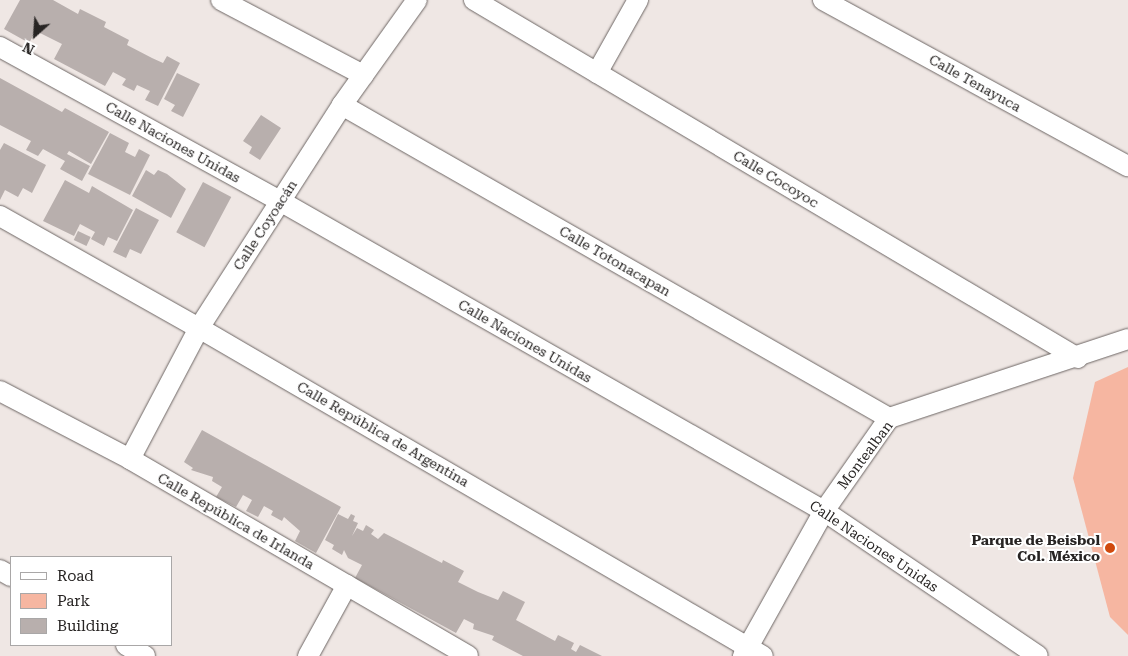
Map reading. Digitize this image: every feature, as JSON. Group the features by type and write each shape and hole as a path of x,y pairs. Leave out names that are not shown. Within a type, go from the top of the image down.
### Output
{"street":[{"path":"221,0 363,75"},
{"name":"Calle Coyoacán","path":"130,460 199,328 342,104 417,0"},
{"name":"Calle Cocoyoc","path":"474,0 1078,358"},
{"path":"597,73 638,0"},
{"name":"Calle Tenayuca","path":"823,0 1128,166"},
{"name":"Calle Naciones Unidas","path":"0,47 280,201 824,511 1038,656"},
{"name":"Calle Totonacapan","path":"342,104 889,418"},
{"name":"Calle República de Argentina","path":"0,216 199,328 751,653"},
{"name":"Montealban","path":"751,653 824,511 889,418 1078,358 1128,339"},
{"name":"Calle República de Irlanda","path":"0,391 130,460 468,656"},
{"path":"308,656 347,585"},
{"path":"128,646 145,656"}],"green space":[{"name":"Parque de Beisbol Col. México","path":"1128,367 1128,635 1110,617 1073,478 1095,382"}],"building":[{"path":"20,0 53,0 78,14 80,9 106,22 104,27 129,40 127,45 163,63 167,56 180,63 158,106 145,100 150,91 137,85 134,91 122,85 126,79 113,72 105,86 54,59 62,44 36,31 29,43 4,29"},
{"path":"177,73 200,84 183,117 171,111 175,105 164,99"},
{"path":"0,78 62,112 65,108 109,132 91,164 69,151 67,154 90,166 82,181 60,169 65,161 43,149 38,156 26,150 31,141 0,125"},
{"path":"261,115 281,128 260,160 249,153 252,147 243,141"},
{"path":"110,133 129,143 125,152 135,157 139,149 150,155 130,195 88,174"},
{"path":"4,143 46,165 32,193 23,188 18,197 5,190 0,200 0,150"},
{"path":"146,170 154,175 158,170 167,174 186,189 171,218 132,196"},
{"path":"65,180 89,193 92,186 133,210 117,241 108,237 104,246 91,239 95,232 80,224 74,236 43,221"},
{"path":"203,182 231,197 204,247 176,232"},
{"path":"136,208 159,220 141,254 130,249 126,258 113,252"},
{"path":"78,231 91,237 86,246 74,240"},
{"path":"202,430 341,507 316,553 295,541 300,531 284,517 282,521 271,515 273,511 264,506 258,517 246,511 252,500 243,495 236,507 216,497 222,487 212,481 213,477 191,470 193,468 184,462"},
{"path":"338,514 348,519 351,514 355,516 353,521 358,523 352,536 357,528 363,531 366,525 374,530 371,534 378,539 384,533 442,563 443,560 464,571 458,582 498,600 503,591 525,602 516,620 555,641 558,635 574,643 571,649 576,652 580,645 602,656 523,656 492,640 494,636 473,629 474,624 464,619 456,633 355,578 362,565 348,558 344,550 342,555 332,549 334,545 325,540"}],"place":[{"name":"Parque de Beisbol Col. México","path":"1110,548"}]}
